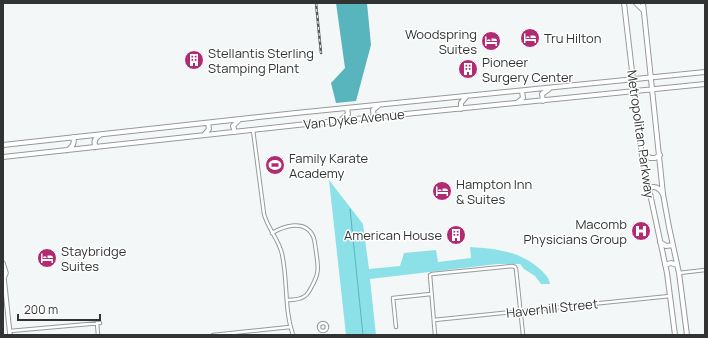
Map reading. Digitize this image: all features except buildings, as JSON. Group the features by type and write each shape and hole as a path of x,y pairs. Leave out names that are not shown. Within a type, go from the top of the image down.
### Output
{"main road":[{"name":"Metropolitan Parkway","path":"625,3 641,150 665,265 674,335"},
{"path":"636,3 644,11"},
{"name":"Metropolitan Parkway","path":"643,3 663,194 679,273 686,335"},
{"name":"Van Dyke Avenue","path":"3,145 240,119 705,72"},
{"name":"Van Dyke Avenue","path":"3,157 341,120 705,84"},
{"path":"543,101 542,94 551,88"},
{"path":"516,103 523,98 522,91"},
{"path":"461,109 462,101 469,96"},
{"path":"374,117 373,110 380,105"},
{"path":"341,120 348,114 347,108"},
{"path":"235,132 234,124 240,119"},
{"path":"204,135 209,129 208,123"},
{"path":"96,147 95,139 100,135"},
{"path":"68,150 73,145 73,137"},
{"path":"641,150 650,158 660,155"},
{"path":"648,188 652,186 657,187 663,194"},
{"path":"660,242 666,246 673,245"},
{"path":"665,265 671,262 677,266"},
{"path":"3,263 6,273 4,277 4,290 10,333"}],"street":[{"path":"253,130 263,208 267,224 282,252 290,327 293,335"},
{"path":"272,233 286,227 298,225 309,230 314,241 318,268 316,279 305,296 301,299 287,300"},
{"path":"435,335 430,275 512,266 516,269 523,335"},
{"path":"679,273 705,270"},
{"path":"396,327 394,298 431,294"},
{"name":"Haverhill Street","path":"434,320 670,296"},
{"path":"10,333 98,323 98,335"},
{"path":"321,324 325,324 327,328 319,334 321,324"},
{"path":"213,335 290,327"},
{"path":"320,329 324,331"}],"shaded area":[{"path":"336,3 367,3 371,45 356,101 336,103 331,83 345,68"},
{"path":"329,180 363,224 369,269 400,266 404,253 436,250 438,262 471,258 470,247 500,250 526,259 543,272 548,278 550,284 541,284 535,276 524,269 520,264 497,264 370,279 376,335 346,335"}],"waterway":[{"path":"350,209 363,335"}],"railway":[{"path":"316,3 321,53"}],"place":[{"name":"Tru Hilton","path":"530,38"},
{"name":"Woodspring Suites","path":"491,41"},
{"name":"Stellantis Sterling Stamping Plant","path":"194,60"},
{"name":"Pioneer Surgery Center","path":"468,69"},
{"name":"Family Karate Academy","path":"275,165"},
{"name":"Hampton Inn & Suites","path":"442,191"},
{"name":"Macomb Physicians Group","path":"641,231"},
{"name":"American House","path":"456,235"},
{"name":"Staybridge Suites","path":"47,258"}]}
